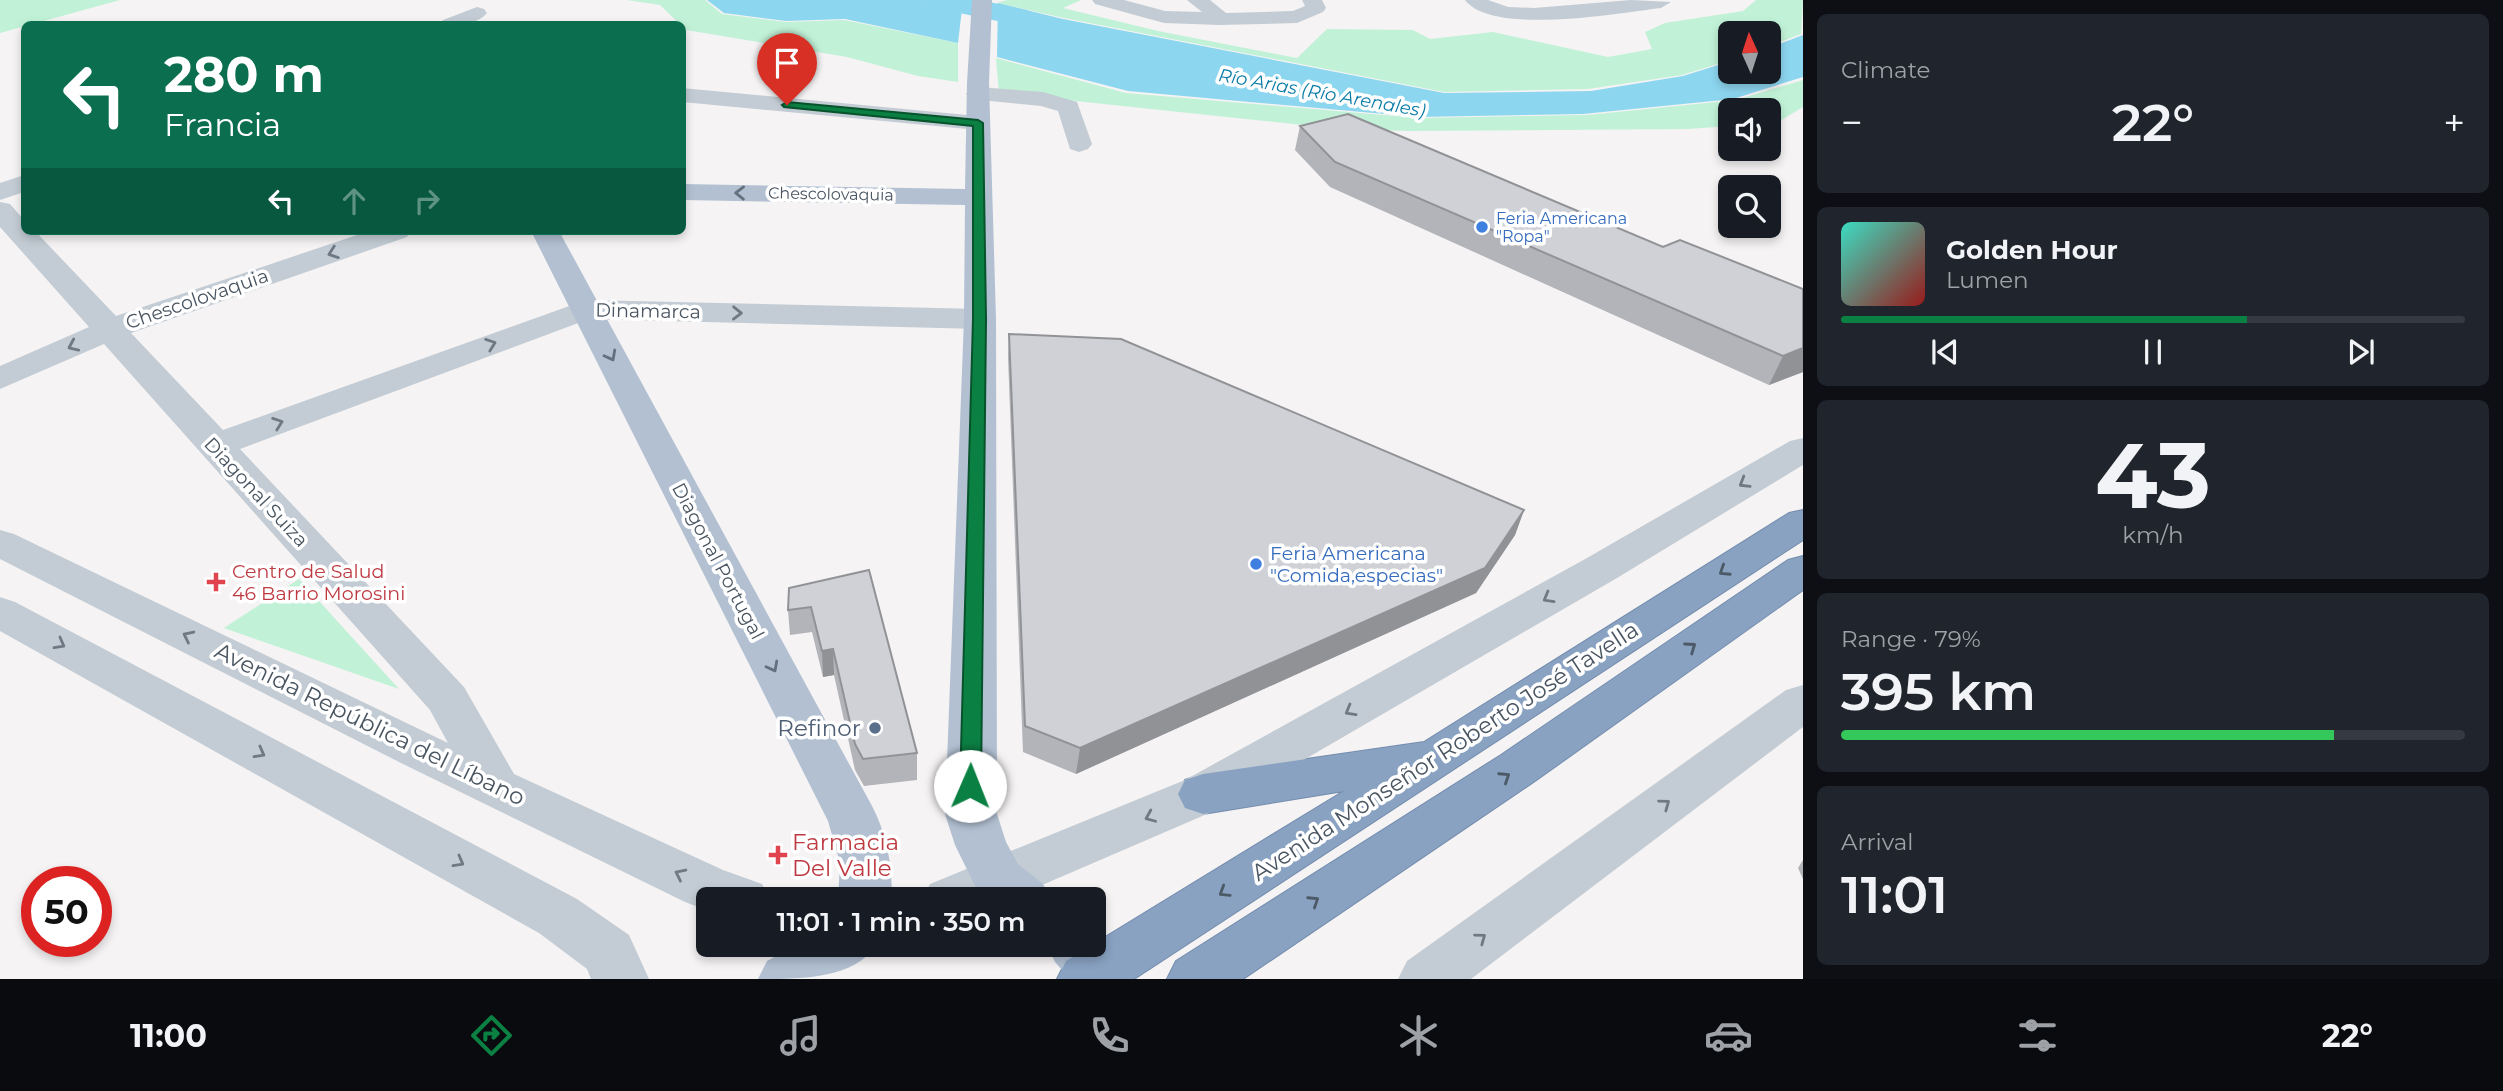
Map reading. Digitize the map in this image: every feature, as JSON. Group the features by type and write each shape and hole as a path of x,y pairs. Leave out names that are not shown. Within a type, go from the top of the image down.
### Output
{"highway":[{"name":"Avenida Monseñor Roberto José Tavella","path":"1091,968 1437,758 1803,522"},
{"path":"1196,979 1518,768 1798,575"},
{"path":"1203,794 1437,758"}],"main road":[{"path":"982,0 978,89 980,319 971,805 981,845 1010,887"},
{"name":"Chescolovaquia","path":"686,191 980,197"},
{"name":"Diagonal Portugal","path":"547,235 854,821 866,863 865,887"},
{"path":"787,979 826,957"}],"street":[{"path":"1102,0 1164,17 1220,19 1297,18 1314,4"},
{"path":"1198,0 1220,19"},
{"path":"1475,0 1480,6 1502,13 1544,14 1661,2"},
{"path":"457,21 477,13"},
{"path":"978,89 1043,99 1069,107 1079,144"},
{"path":"686,95 978,123"},
{"path":"0,192 21,184"},
{"name":"Diagonal Suiza","path":"25,235 214,446 449,699 496,786"},
{"name":"Chescolovaquia","path":"0,379 110,329 385,235"},
{"name":"Dinamarca","path":"214,446 586,309 980,319"},
{"path":"1018,887 1203,794 1602,568 1803,449"},
{"name":"Avenida República del Líbano","path":"0,543 707,887"},
{"path":"0,611 558,916 609,953 620,979"},
{"path":"1427,979 1803,702"}],"green space":[{"path":"0,0 120,0 44,21 21,21 21,27 0,33"},
{"path":"627,0 705,0 722,14 786,22 844,20 958,43 958,82 918,76 847,57 686,30 686,21 677,21 660,5"},
{"path":"1007,0 1081,0 1063,8 1158,31 1297,58 1327,29 1413,30 1430,39 1493,32 1608,57 1652,49 1645,32 1665,23 1743,11 1756,0 1803,0 1801,34 1782,41 1782,21 1718,21 1718,64 1682,75 1588,89 1444,92 997,3"},
{"path":"996,58 1126,93 1418,118 1587,115 1718,102 1718,127 1410,131 1340,129 999,93"},
{"path":"1803,80 1803,107 1781,120 1781,98 1743,98"},
{"path":"299,579 399,689 224,628"}],"water":[{"path":"707,0 963,0 958,43 845,19 786,21 724,13"},
{"path":"998,3 1063,19 1444,93 1591,91 1683,76 1718,65 1718,84 1781,84 1736,98 1583,114 1418,117 1128,91 997,57"},
{"path":"1803,35 1803,77 1782,84 1782,43"}],"building":[{"path":"1348,114 1663,247 1680,240 1803,289 1803,348 1783,356 1335,162 1300,126"},
{"name":"Feria Americana \"Comida,especias\"","path":"1009,334 1121,339 1524,510 1485,568 1080,748 1025,726"},
{"name":"Refinor","path":"869,570 917,753 863,759 855,744 833,649 822,651 811,607 788,610 789,588"}],"waterway":[{"name":"Río Arias (Río Arenales)","path":"936,0 1017,16 1035,37 1061,44"}],"place":[{"name":"Feria Americana \"Ropa\"","path":"1482,227"},
{"name":"Feria Americana \"Comida,especias\"","path":"1256,564"},
{"name":"Centro de Salud 46 Barrio Morosini","path":"216,582"},
{"name":"Refinor","path":"875,728"},
{"name":"Farmacia Del Valle","path":"778,855"}],"route":[{"path":"787,105 978,123 980,319 970,786"}]}
